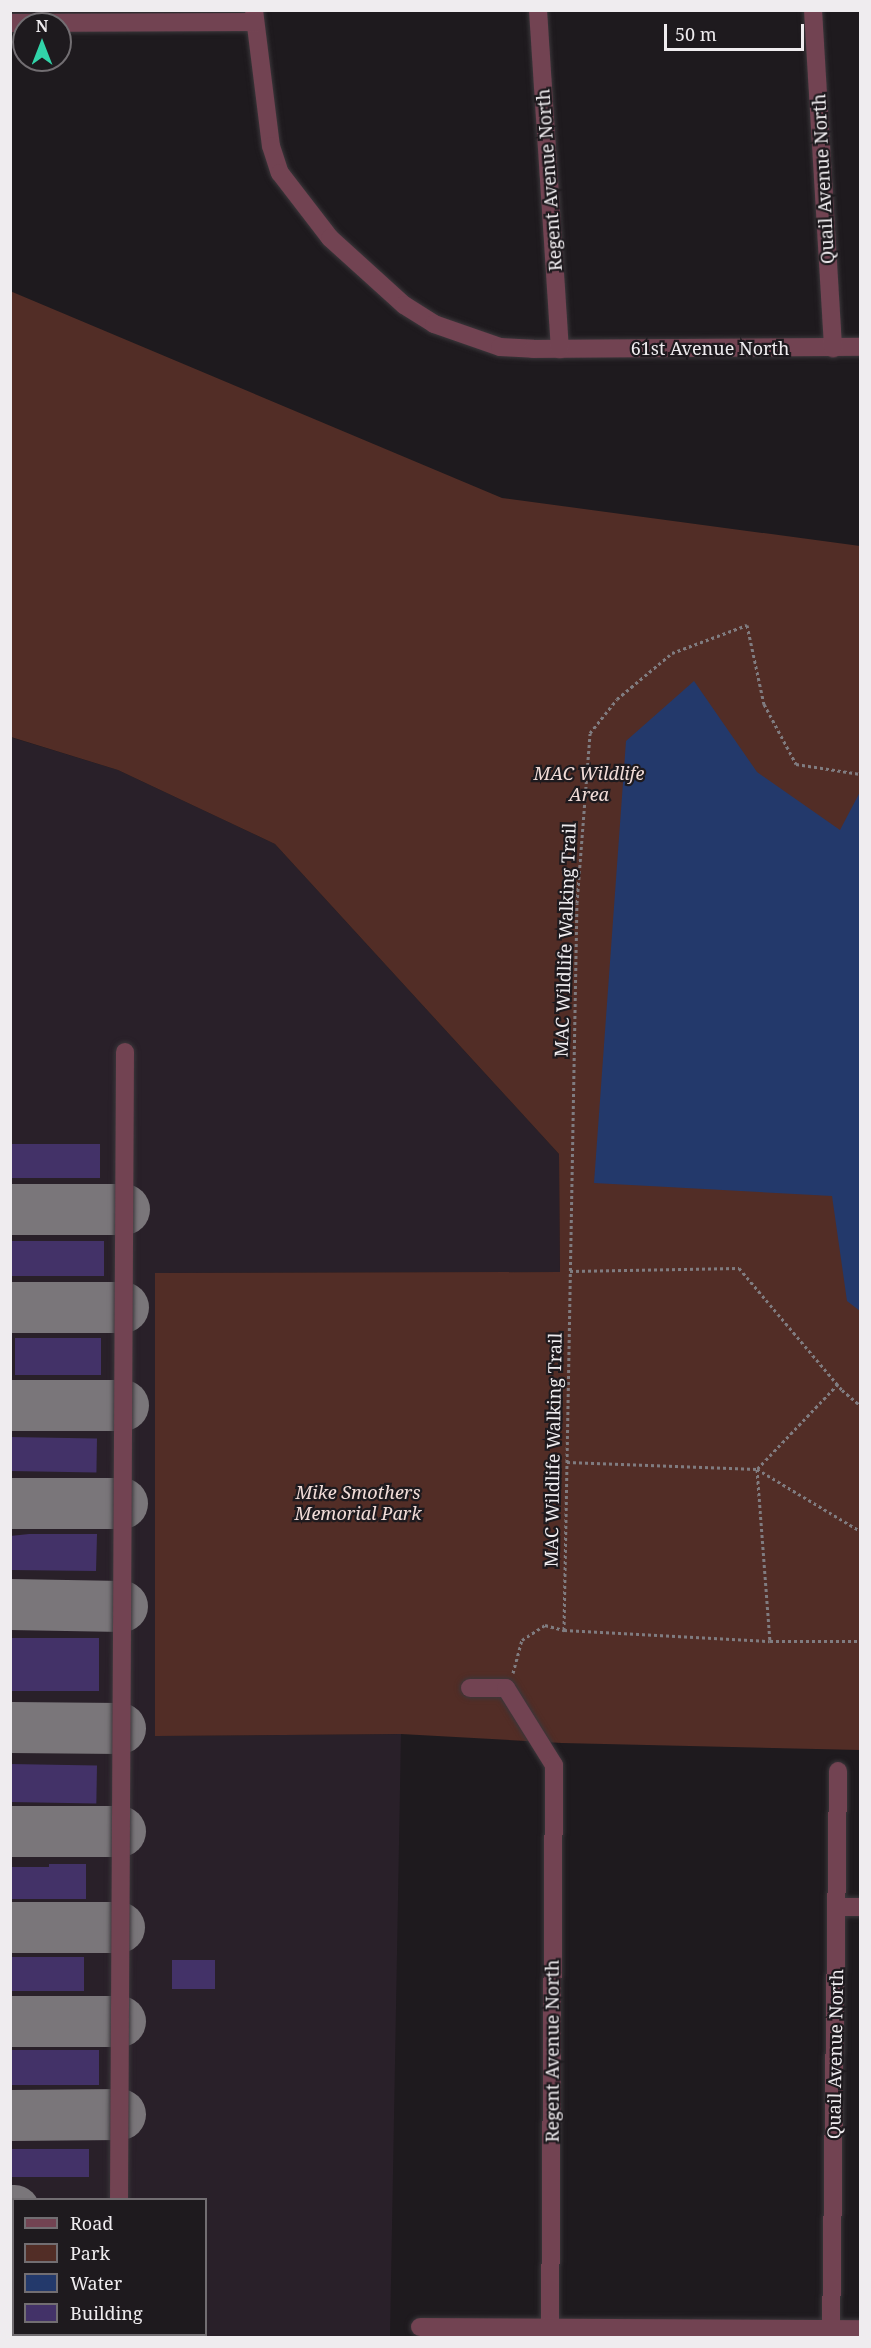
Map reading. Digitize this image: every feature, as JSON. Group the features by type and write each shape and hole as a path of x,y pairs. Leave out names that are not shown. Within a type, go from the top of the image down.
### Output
{"street":[{"name":"Regent Avenue North","path":"538,10 560,349"},
{"name":"Quail Avenue North","path":"813,10 833,348"},
{"name":"61st Avenue North","path":"254,16 271,146 280,173 330,238 404,305 434,324 500,347 560,349 861,347"},
{"path":"10,23 254,16"},
{"path":"119,2198 125,1052"},
{"path":"470,1688 506,1688"},
{"name":"Regent Avenue North","path":"506,1688 554,1765 550,2333"},
{"name":"Quail Avenue North","path":"832,2333 838,1771"},
{"path":"838,1907 861,1907"},
{"path":"420,2327 550,2333 832,2333 861,2329"}],"path":[{"name":"MAC Wildlife Walking Trail","path":"564,1630 577,903 590,733 617,699 672,653 747,624 764,704 796,764 861,774"},
{"path":"570,1271 739,1268 838,1384 861,1405"},
{"path":"770,1641 757,1469 838,1384"},
{"path":"567,1462 757,1469 861,1531"},
{"path":"506,1688 518,1663 522,1640 545,1625 564,1630 770,1641 861,1641"}],"shaded area":[{"path":"10,737 118,770 275,844 559,1154 560,1272 155,1273 155,1736 401,1734 390,2337 11,2337"}],"green space":[{"name":"MAC Wildlife Area","path":"10,291 502,498 860,546 860,1750 562,1743 401,1734 155,1736 155,1273 560,1272 559,1154 275,844 118,770 11,737"}],"water":[{"path":"694,681 757,772 840,830 860,792 860,1311 847,1301 832,1196 594,1183 626,741"}],"building":[{"path":"10,1144 100,1144 100,1178 10,1178"},
{"path":"10,1241 104,1241 104,1276 10,1276"},
{"path":"15,1338 101,1338 101,1375 15,1375"},
{"path":"10,1437 97,1439 96,1473 10,1471"},
{"path":"97,1534 96,1571 10,1570 10,1536"},
{"path":"10,1638 99,1638 99,1691 10,1691"},
{"path":"10,1764 97,1766 96,1804 10,1802"},
{"path":"49,1864 86,1864 86,1899 10,1899 10,1867 49,1867"},
{"path":"10,1957 84,1957 84,1991 10,1991"},
{"path":"172,1960 215,1960 215,1989 172,1989"},
{"path":"10,2050 99,2050 99,2085 10,2085"},
{"path":"10,2149 89,2149 89,2177 10,2177"}],"taxiway":[{"path":"10,1209 124,1209"},
{"path":"10,1307 123,1307"},
{"path":"10,1405 123,1405"},
{"path":"10,1503 122,1503"},
{"path":"10,1604 122,1606"},
{"path":"10,1727 120,1728"},
{"path":"10,1831 120,1831"},
{"path":"10,1927 119,1927"},
{"path":"10,2021 120,2021"},
{"path":"10,2115 120,2114"}],"park label":[{"name":"Mike Smothers Memorial Park","path":"358,1503"}]}
